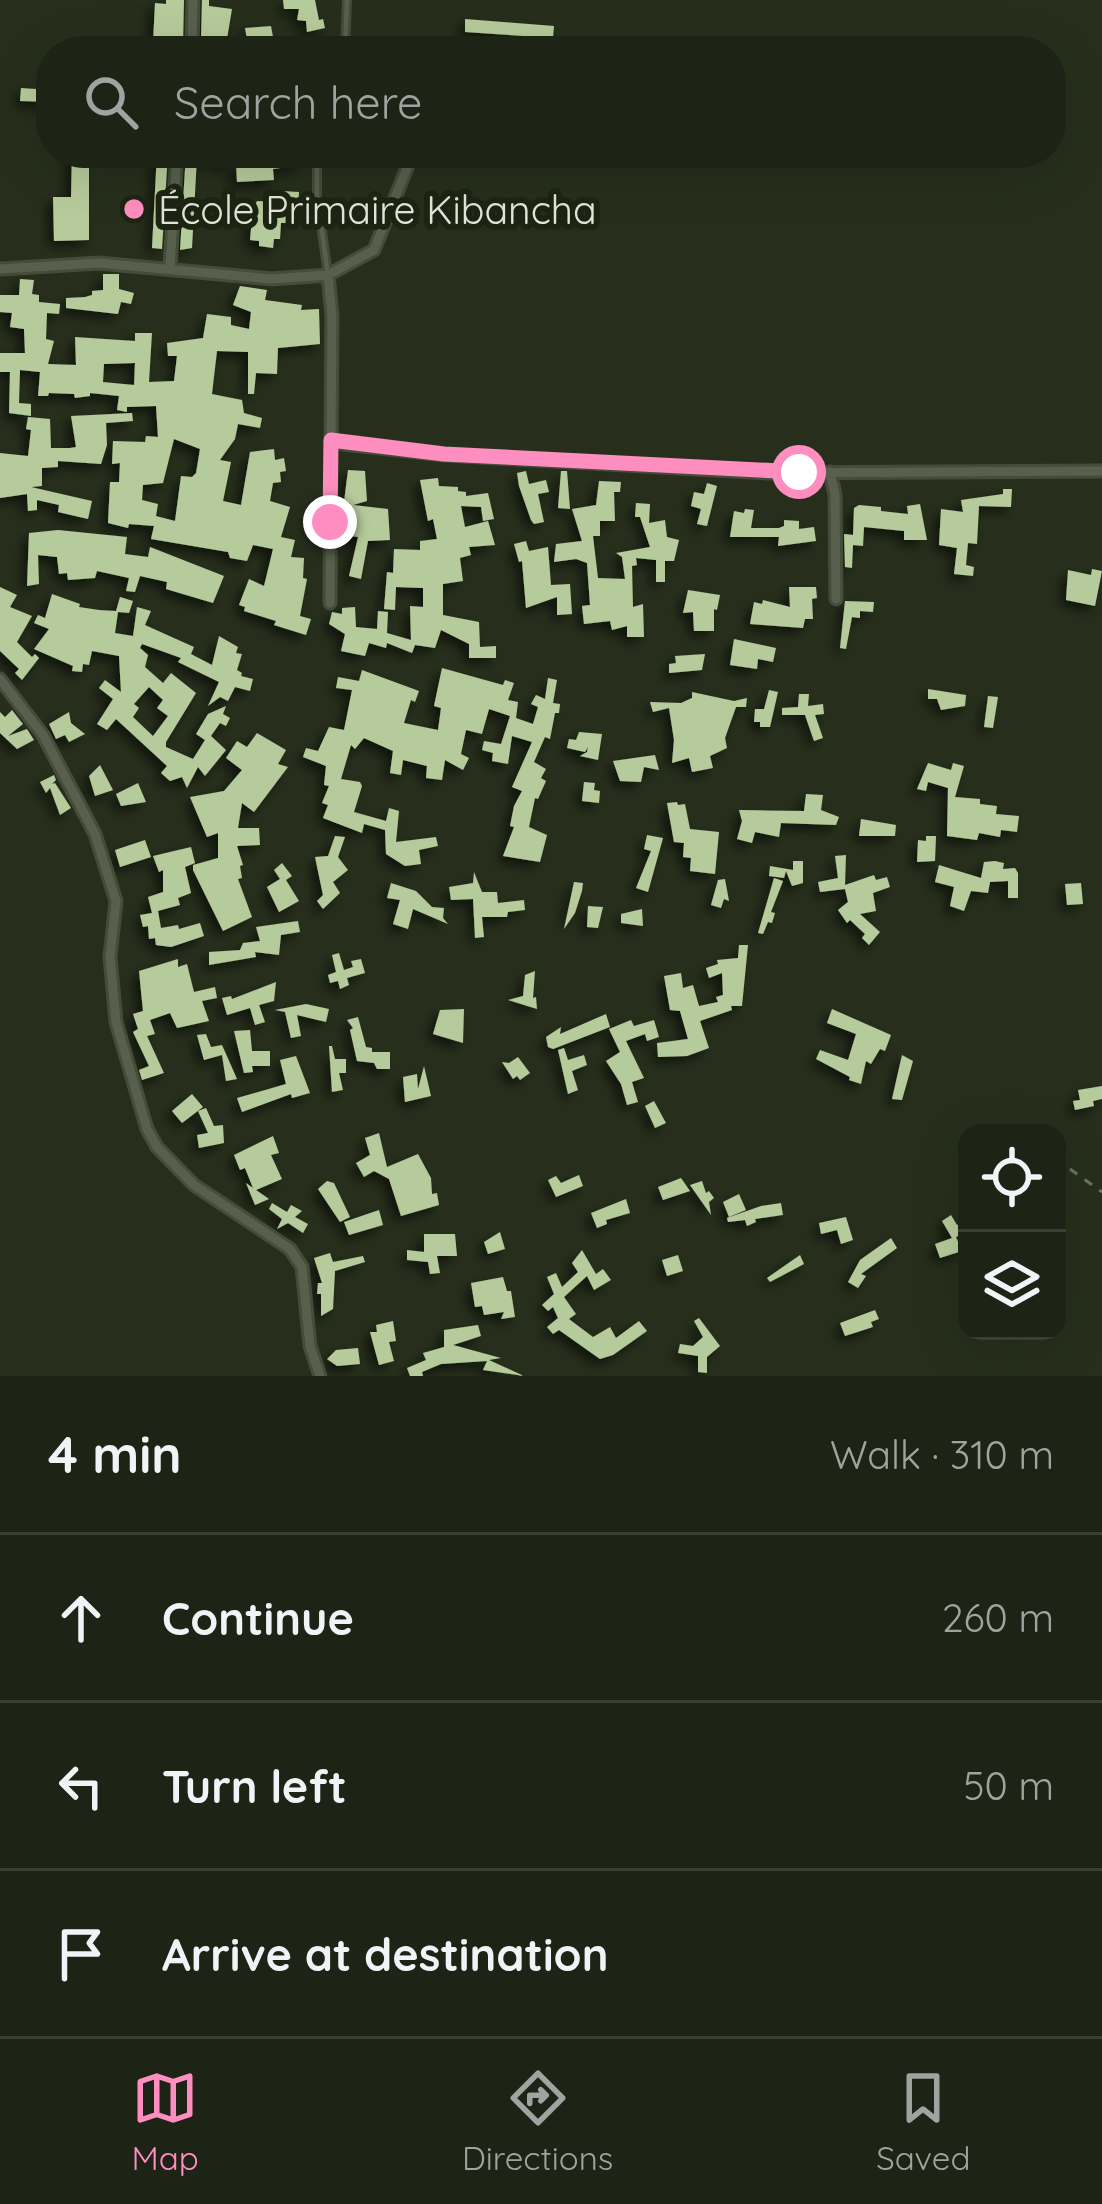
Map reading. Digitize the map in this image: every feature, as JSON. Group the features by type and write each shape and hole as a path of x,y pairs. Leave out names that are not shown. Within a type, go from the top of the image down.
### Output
{"street":[{"path":"192,36 193,0"},
{"path":"170,267 176,168"},
{"path":"0,269 99,263 272,279 328,275 374,250 406,168"},
{"path":"328,275 332,316 330,603"},
{"path":"331,440 367,448 767,472 1102,471"},
{"path":"830,472 835,495 836,599"},
{"path":"0,679 43,735 95,834 116,901 110,957 116,1022 147,1129 157,1147 194,1185 290,1249 302,1267 310,1346 320,1376"}],"lane":[{"path":"345,36 347,0"},
{"path":"317,168 328,275"}],"path":[{"path":"1070,1169 1102,1192"}],"building":[{"path":"166,0 184,0 183,36 153,36 155,3 166,4"},
{"path":"202,0 209,0 209,6 232,9 228,36 201,36"},
{"path":"283,0 315,0 325,28 307,32 306,21 297,20 299,9 284,9"},
{"path":"465,19 554,26 553,36 465,32"},
{"path":"271,26 273,36 246,36 245,28"},
{"path":"21,88 36,89 36,102 20,101"},
{"path":"72,168 89,168 89,240 54,241 53,197 71,197"},
{"path":"156,168 167,168 162,249 152,248"},
{"path":"185,168 196,168 192,248 180,250"},
{"path":"236,168 280,168 273,169 274,180 237,182"},
{"path":"282,191 299,192 298,210 291,209 290,223 281,223 280,239 274,239 273,248 259,246 259,241 250,240 252,218 257,219 254,207 257,201 281,202"},
{"path":"103,274 119,274 119,289 134,293 131,304 121,302 118,314 66,308 66,298 103,290"},
{"path":"20,279 34,280 32,294 39,295 39,302 60,304 59,314 47,313 46,339 54,341 48,364 76,365 75,337 135,341 135,333 152,333 149,382 174,381 177,356 168,356 167,343 203,338 207,314 231,317 231,325 249,329 251,312 233,305 240,286 267,290 265,300 302,305 301,310 319,309 320,344 278,348 277,374 256,373 254,394 248,394 248,352 217,351 212,394 242,400 244,413 262,418 260,428 238,424 235,439 220,460 231,462 223,501 241,505 250,452 274,449 275,460 284,458 286,471 280,472 281,482 273,483 270,501 290,507 281,537 295,540 291,557 304,558 303,578 307,579 300,616 311,619 306,635 274,625 276,621 239,605 249,579 264,586 273,549 253,545 247,561 230,558 228,552 151,539 154,526 129,524 128,528 108,523 110,482 119,482 120,463 112,464 113,441 145,442 146,436 158,437 156,406 127,407 127,412 117,410 119,396 38,396 40,372 20,370 19,403 31,404 31,416 9,413 10,372 0,372 0,353 25,353 24,329 10,327 12,313 0,312 0,295 19,295","holes":["135,363 134,385 103,382 104,364","174,439 200,449 196,473 181,476 175,521 156,516 158,504 142,500 143,485 163,483"]},
{"path":"132,413 133,421 106,423 107,445 101,464 58,461 58,467 42,468 42,486 31,487 92,501 88,519 58,512 59,505 37,500 37,510 28,511 27,494 0,498 0,453 28,456 28,417 50,419 51,448 70,448 76,447 71,416"},
{"path":"348,470 365,471 367,501 353,505 388,509 390,540 368,541 361,579 349,576 358,537 347,530"},
{"path":"526,471 529,484 546,480 549,492 538,494 544,522 531,520 519,486 517,473"},
{"path":"561,471 567,471 570,509 558,508"},
{"path":"438,478 439,486 458,487 466,496 488,493 494,519 483,521 481,507 461,506 465,527 488,521 495,545 469,547 471,555 460,558 463,581 443,584 443,615 479,622 480,647 496,646 496,658 469,658 469,644 441,630 435,648 415,645 412,653 387,643 386,648 369,643 365,656 341,651 345,634 329,624 332,612 342,614 342,608 355,607 356,627 377,629 378,611 388,612 387,633 411,640 410,606 423,607 423,588 396,587 395,610 384,609 387,572 393,573 394,549 420,550 420,541 437,539 433,519 428,521 420,480"},
{"path":"599,481 621,482 620,492 614,492 615,521 600,521 600,536 593,536 598,578 625,579 622,557 616,553 650,547 640,517 635,517 636,503 650,504 649,523 665,520 667,537 679,540 674,561 665,561 665,582 656,582 656,560 636,558 637,565 632,566 633,607 643,604 644,637 627,637 627,626 612,630 610,621 584,624 582,606 590,605 587,563 576,559 554,562 556,544 582,541 572,509 596,505"},
{"path":"707,483 717,486 707,526 697,524 701,509 691,506 694,492 704,494"},
{"path":"1003,489 1012,489 1011,507 979,506 977,544 968,543 966,565 974,567 973,576 954,574 957,548 939,545 941,509 963,512 961,500 1003,494"},
{"path":"920,504 927,540 904,540 904,531 864,527 863,546 853,545 852,568 845,567 844,534 853,535 854,508 881,507 881,511 908,514 907,506"},
{"path":"754,510 751,528 779,528 784,520 799,521 799,529 814,527 816,541 778,546 779,537 730,537 734,511 744,513"},
{"path":"58,530 127,537 125,554 148,557 150,547 224,576 213,603 166,589 167,582 140,576 135,592 126,591 129,578 97,571 95,578 68,580 67,573 59,574 57,557 38,555 39,584 27,586 29,533"},
{"path":"526,541 529,551 548,547 551,585 570,584 572,614 557,615 557,597 526,608 522,561 514,544"},
{"path":"1092,569 1102,571 1095,606 1066,600 1068,570 1091,575"},
{"path":"0,587 17,595 10,607 32,616 17,642 39,658 22,680 15,673 19,669 0,651"},
{"path":"789,587 816,587 813,619 805,619 803,628 750,624 754,602 790,607"},
{"path":"688,590 720,595 714,609 714,631 694,631 693,612 683,613"},
{"path":"52,594 79,607 116,611 120,597 133,601 129,613 118,612 115,633 133,636 137,607 151,611 145,625 194,647 191,654 212,665 219,636 238,647 236,653 242,654 237,670 253,679 250,691 235,687 228,701 220,697 208,706 219,682 178,662 181,658 142,644 140,648 148,655 145,667 163,683 171,673 196,693 166,747 193,759 205,740 196,734 208,714 226,706 223,714 230,718 226,726 220,723 211,736 226,750 205,776 198,767 187,788 182,777 170,781 161,773 167,766 116,719 107,730 97,724 113,699 99,688 105,680 121,692 119,656 92,651 82,672 72,671 73,666 34,649 49,629 34,623 38,615 45,618","holes":["149,687 163,700 157,708 168,716 153,736 133,717 139,708 134,704"]},
{"path":"845,601 874,602 873,612 860,611 860,618 852,617 846,649 840,648"},
{"path":"734,639 776,648 773,662 758,659 757,669 730,665"},
{"path":"705,654 702,670 669,673 675,656"},
{"path":"442,668 503,685 505,680 514,683 508,700 518,702 516,718 533,724 538,707 531,704 536,695 545,699 548,678 557,680 553,703 560,704 559,713 555,713 550,739 545,737 534,762 546,769 529,827 547,835 540,862 503,856 522,791 512,787 532,742 512,736 508,764 492,761 493,753 482,750 484,741 501,744 510,716 489,709 482,734 466,730 461,754 469,758 463,770 445,760 442,780 426,778 427,766 403,760 401,775 390,773 393,751 364,738 355,749 351,745 341,779 362,786 354,812 386,821 389,808 399,811 396,842 436,837 438,846 419,850 421,864 405,866 386,854 385,830 364,824 362,833 323,818 328,805 322,803 329,786 324,785 326,766 303,757 306,748 318,751 329,727 344,730 352,690 336,688 338,677 359,681 362,670 419,691 404,723 438,730 441,708 434,706"},
{"path":"928,689 966,695 965,706 941,710 937,699 928,699"},
{"path":"769,690 778,692 770,727 760,727 760,722 754,722 755,709 764,709"},
{"path":"692,692 734,701 747,698 746,707 736,707 725,738 727,748 710,756 713,768 692,772 689,758 672,763 669,708 653,712 650,702 681,703 692,698"},
{"path":"799,694 809,694 808,706 823,704 824,714 815,715 823,738 814,741 805,715 782,715 782,708 798,707"},
{"path":"988,696 998,697 993,728 984,727"},
{"path":"12,710 23,724 8,736 27,729 34,740 17,749 0,733 0,712 5,717"},
{"path":"69,712 71,723 85,734 69,742 65,735 56,739 49,724"},
{"path":"579,732 602,734 598,760 580,756 587,752 588,747 585,752 567,748 569,739 576,740"},
{"path":"257,733 286,750 278,764 288,767 254,812 242,803 238,828 259,828 260,845 237,846 243,865 238,879 252,917 223,931 193,870 193,865 218,858 218,833 207,837 190,797 224,791 242,770 226,758 237,741 247,747"},
{"path":"655,755 659,770 644,767 641,782 620,781 613,761"},
{"path":"928,763 951,770 953,763 964,766 955,797 980,799 980,804 997,806 996,814 1019,816 1017,832 1001,830 1000,837 979,833 977,840 947,836 948,788 928,782 926,791 917,789"},
{"path":"100,765 113,790 95,796 89,776"},
{"path":"54,775 52,784 71,808 60,815 50,788 46,793 40,782"},
{"path":"584,782 595,783 599,803 582,801"},
{"path":"138,783 146,802 121,806 116,794"},
{"path":"806,794 823,795 821,810 839,817 836,825 781,823 779,837 755,832 752,843 737,839 742,821 739,810 804,811"},
{"path":"667,803 685,804 690,829 719,832 715,874 690,871 691,858 683,857 684,843 674,842"},
{"path":"861,819 896,825 895,836 859,836"},
{"path":"647,835 663,838 648,892 636,888 651,851 644,849"},
{"path":"335,836 345,837 338,857 348,870 333,882 340,893 323,909 317,901 323,895 315,857 328,856"},
{"path":"926,836 936,836 935,861 917,862 918,840 926,841"},
{"path":"145,840 151,857 120,867 115,850"},
{"path":"191,847 195,863 185,867 191,893 178,898 180,905 154,912 158,911 161,928 200,923 204,936 171,947 156,945 140,915 152,913 148,897 163,892 163,870 159,872 153,856"},
{"path":"846,855 845,885 874,875 876,880 887,877 890,887 873,893 876,911 860,914 880,932 869,945 862,938 865,934 850,920 847,923 838,910 848,902 845,889 820,892 818,882 838,878 835,856"},
{"path":"793,861 803,861 803,883 792,886 786,871 784,878 769,876 770,866 793,870"},
{"path":"984,862 1004,863 1003,869 1015,868 1018,898 1008,898 1008,881 990,882 988,893 971,891 964,911 950,906 954,887 935,882 939,865 981,878"},
{"path":"282,863 292,876 286,880 299,901 279,912 267,887 280,879 274,870"},
{"path":"474,872 482,892 497,892 498,903 524,900 525,910 508,912 507,917 482,917 484,937 475,938 473,899 451,900 449,887 473,883"},
{"path":"774,878 783,881 771,912 775,913 763,934 758,933"},
{"path":"725,879 729,901 724,899 721,908 711,905 718,880"},
{"path":"574,882 583,883 582,891 564,929"},
{"path":"391,883 416,891 432,907 444,908 448,924 413,909 408,929 393,924 400,900 387,898"},
{"path":"1081,883 1083,904 1067,905 1065,884"},
{"path":"588,906 603,907 598,928 587,927"},
{"path":"642,909 643,926 621,923 621,914"},
{"path":"298,921 300,932 281,935 279,955 255,952 256,957 209,965 209,952 240,950 243,943 260,941 256,927"},
{"path":"739,945 748,945 742,1006 731,1006 732,1010 700,1021 709,1048 687,1056 658,1057 657,1043 688,1039 680,1011 670,1010 664,976 681,973 683,988 693,985 699,1006 718,1002 716,997 723,995 722,973 709,978 706,968 718,964 717,960 738,958"},
{"path":"339,953 344,970 353,967 351,961 361,959 365,973 347,978 349,985 340,989 338,981 330,983 328,975 336,972 332,955"},
{"path":"178,959 178,967 187,964 194,992 215,987 217,998 202,1001 209,1021 177,1028 170,1013 150,1020 155,1034 147,1036 164,1073 142,1080 139,1070 149,1066 133,1032 138,1029 133,1014 143,1011 139,971"},
{"path":"535,971 537,1009 508,1000 523,996 525,975"},
{"path":"276,982 274,1001 259,1005 265,1022 255,1025 250,1008 227,1015 222,998 232,999"},
{"path":"306,1004 329,1009 326,1022 297,1015 301,1036 291,1038 285,1012 275,1010"},
{"path":"464,1009 463,1043 433,1034 440,1010"},
{"path":"832,1009 891,1035 885,1051 880,1049 871,1064 866,1061 861,1084 816,1059 820,1050 848,1060 856,1034 827,1023"},
{"path":"606,1014 610,1027 548,1047 546,1037 561,1027 560,1034"},
{"path":"358,1017 366,1047 372,1052 390,1052 390,1069 357,1061 353,1028 347,1020"},
{"path":"631,1020 634,1026 654,1020 659,1037 647,1041 645,1034 626,1041 644,1078 632,1082 638,1102 627,1105 621,1084 606,1061 620,1052 609,1029"},
{"path":"250,1030 252,1051 270,1051 270,1066 252,1066 253,1072 244,1073 234,1031"},
{"path":"206,1034 211,1047 222,1045 237,1079 226,1081 222,1055 204,1060 197,1035"},
{"path":"329,1046 335,1059 346,1059 346,1073 339,1073 343,1090 332,1092"},
{"path":"564,1048 568,1060 584,1055 587,1065 572,1071 578,1090 568,1094 558,1050"},
{"path":"902,1055 913,1061 902,1100 892,1099"},
{"path":"296,1056 310,1093 292,1098 291,1094 242,1112 237,1098 286,1084 280,1060"},
{"path":"518,1057 530,1073 520,1080 513,1079 502,1062"},
{"path":"424,1066 431,1096 405,1102 403,1077 417,1074 418,1089"},
{"path":"1102,1086 1102,1099 1075,1110 1078,1090"},
{"path":"192,1094 203,1107 182,1123 172,1111"},
{"path":"654,1101 666,1123 655,1128 645,1106"},
{"path":"206,1108 214,1126 223,1125 224,1143 199,1148 197,1135 208,1133 198,1111"},
{"path":"379,1133 387,1167 418,1154 439,1205 401,1216 389,1179 374,1171 364,1177 356,1163 370,1155 365,1138"},
{"path":"273,1136 279,1153 271,1155 282,1179 256,1190 269,1199 255,1205 245,1168 240,1170 234,1155"},
{"path":"579,1175 583,1186 556,1197 548,1180 556,1176 561,1183"},
{"path":"681,1178 690,1191 663,1200 658,1187"},
{"path":"327,1181 334,1183 350,1217 340,1222 318,1189"},
{"path":"702,1181 706,1193 714,1198 709,1202 711,1215 690,1185"},
{"path":"739,1194 746,1210 729,1217 723,1202"},
{"path":"626,1199 630,1213 597,1228 591,1213"},
{"path":"272,1203 287,1212 291,1205 302,1211 295,1217 308,1224 303,1233 288,1223 277,1229 282,1219 269,1209"},
{"path":"781,1203 783,1215 755,1219 747,1226 745,1220 728,1222 727,1218"},
{"path":"379,1210 383,1225 349,1235 344,1222"},
{"path":"951,1215 958,1225 958,1252 940,1258 935,1244 952,1238 942,1221"},
{"path":"846,1217 853,1240 841,1244 837,1230 821,1234 819,1223"},
{"path":"500,1232 505,1249 488,1254 484,1242"},
{"path":"424,1234 455,1234 457,1256 437,1256 440,1273 430,1274 428,1262 407,1260 407,1250 424,1252"},
{"path":"891,1238 897,1248 861,1274 866,1276 858,1288 848,1282 860,1260"},
{"path":"582,1250 596,1274 603,1269 611,1280 594,1290 587,1276 564,1297 576,1314 569,1319 593,1337 610,1327 616,1338 639,1321 647,1331 600,1359 559,1330 553,1334 547,1327 558,1318 553,1307 548,1311 542,1305 554,1294 547,1277 556,1273 562,1287 578,1272 572,1263"},
{"path":"330,1253 333,1262 363,1256 365,1262 335,1271 333,1309 321,1316 321,1294 317,1294 318,1283 322,1283 314,1258"},
{"path":"678,1255 683,1271 667,1276 662,1260"},
{"path":"800,1255 804,1264 770,1282 767,1278"},
{"path":"503,1277 511,1291 515,1317 501,1319 504,1312 484,1315 482,1306 475,1307 471,1283"},
{"path":"875,1310 879,1319 871,1322 873,1327 845,1336 840,1323"},
{"path":"699,1318 720,1346 707,1357 707,1373 698,1372 698,1356 678,1353 680,1344 693,1346 703,1337 694,1321"},
{"path":"393,1321 396,1341 389,1342 394,1361 379,1365 370,1332 377,1332 376,1325"},
{"path":"478,1325 481,1336 453,1345 501,1358 489,1360 524,1376 483,1370 487,1361 441,1364 422,1372 423,1376 410,1376 407,1368 426,1360 423,1353 444,1347 444,1330"},
{"path":"358,1348 360,1364 337,1366 327,1359 336,1350"}],"place":[{"name":"École Primaire Kibancha","path":"134,209"}],"route":[{"path":"330,522 331,440 444,454 799,472"}]}
